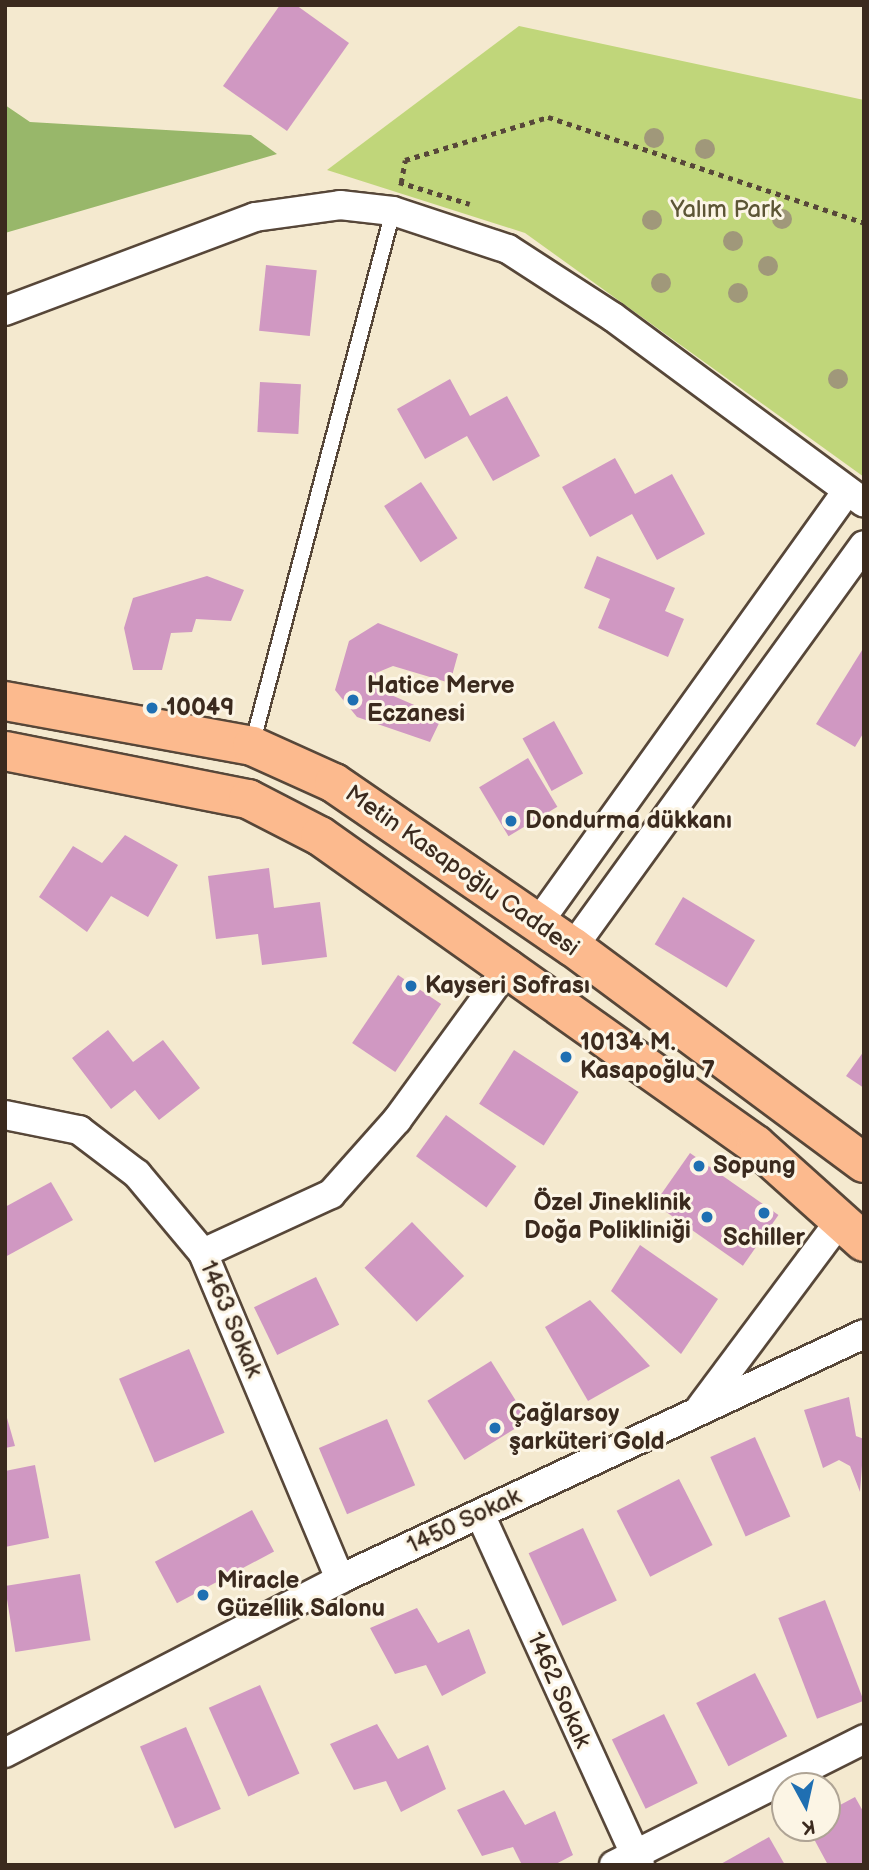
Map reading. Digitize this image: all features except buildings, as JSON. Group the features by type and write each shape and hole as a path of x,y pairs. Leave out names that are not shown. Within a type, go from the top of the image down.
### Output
{"main road":[{"name":"Metin Kasapoğlu Caddesi","path":"5,701 252,746 334,783 573,947 864,1163"},
{"name":"Metin Kasapoğlu Caddesi","path":"5,751 248,799 320,836 510,965 755,1145 853,1230"}],"street":[{"path":"5,311 255,217 340,205 393,211 508,249 613,317 855,497 538,923"},
{"path":"573,947 864,545"},
{"path":"203,1253 331,1194 397,1120 510,965"},
{"name":"1463 Sokak","path":"5,1115 79,1129 137,1174 203,1253 340,1579"},
{"name":"1450 Sokak","path":"701,1407 853,1230"},
{"name":"1450 Sokak","path":"5,1753 340,1579 701,1407 786,1374 864,1335"},
{"name":"1462 Sokak","path":"480,1514 629,1861"},
{"path":"629,1861 864,1739"}],"lane":[{"path":"252,746 393,211"}],"path":[{"path":"393,211 405,160 548,117 864,223"}],"green space":[{"name":"Yalım Park","path":"519,26 864,100 864,477 525,233 327,170"},
{"path":"5,105 30,122 251,135 277,154 5,233"}],"place":[{"name":"Hatice Merve Eczanesi","path":"353,700"},
{"name":"10049","path":"152,708"},
{"name":"Dondurma dükkanı","path":"511,821"},
{"name":"Kayseri Sofrası","path":"411,986"},
{"name":"10134 M. Kasapoğlu 7","path":"566,1057"},
{"name":"Sopung","path":"699,1166"},
{"name":"Schiller","path":"764,1213"},
{"name":"Özel Jineklinik Doğa Polikliniği","path":"707,1217"},
{"name":"Çağlarsoy şarküteri Gold","path":"495,1428"},
{"name":"Miracle Güzellik Salonu","path":"203,1595"}]}
